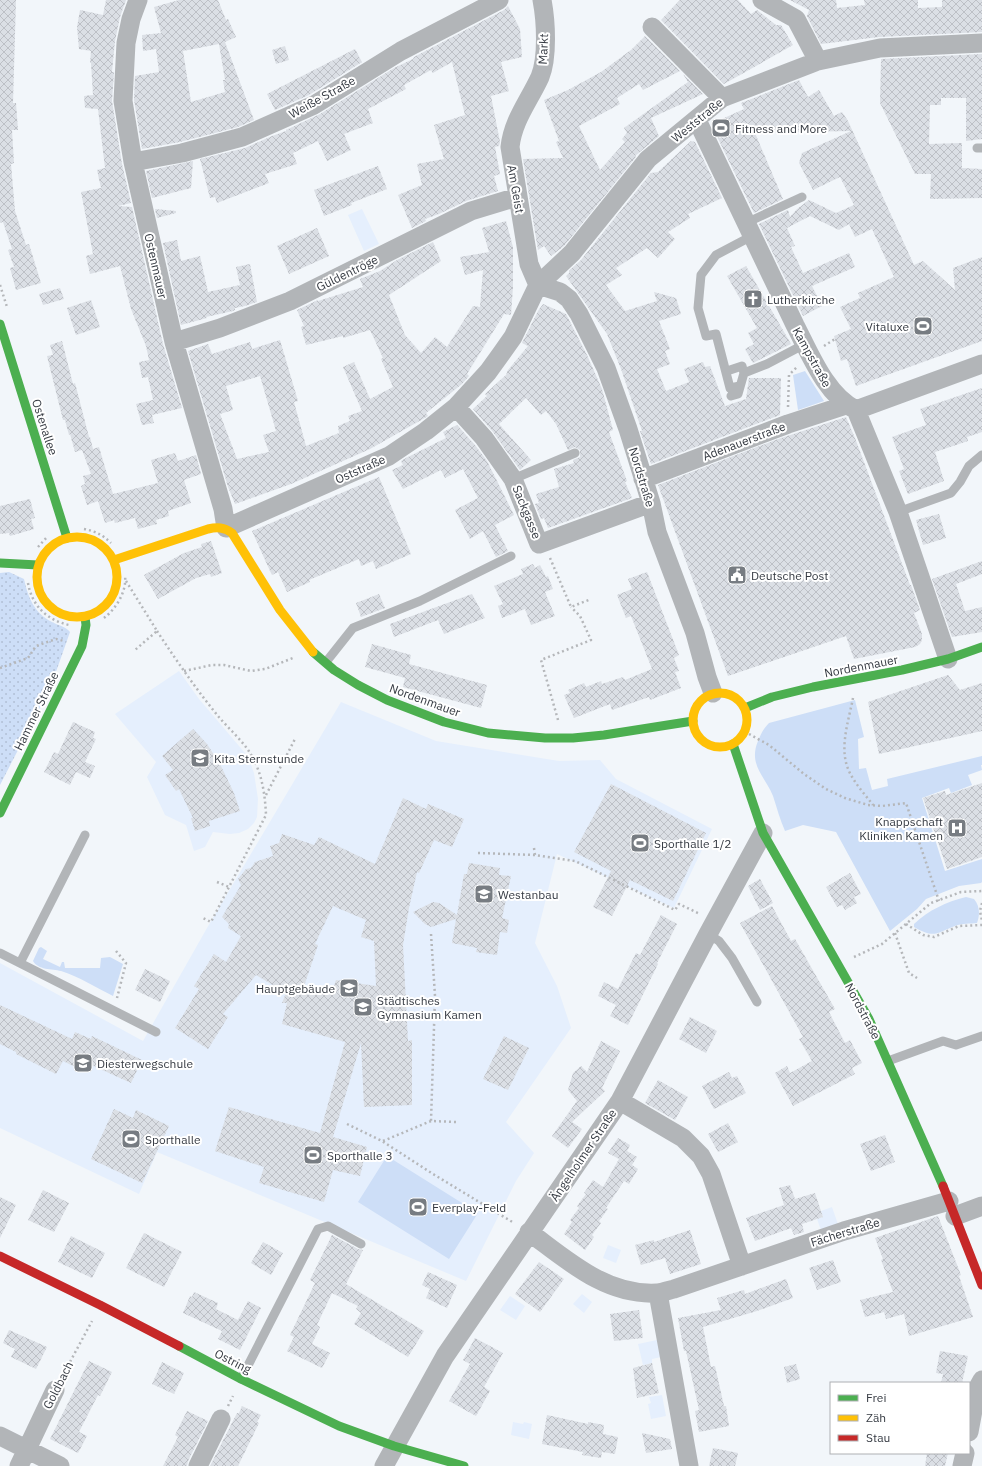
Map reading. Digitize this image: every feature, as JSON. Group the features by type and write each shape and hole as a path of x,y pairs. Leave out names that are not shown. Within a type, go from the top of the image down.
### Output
{"street":[{"name":"Ostenmauer","path":"138,0 131,19 126,43 123,101 133,162 174,342 223,509 226,528"},
{"name":"Weiße Straße","path":"133,162 182,153 242,137 314,105 401,51 499,0"},
{"name":"Markt","path":"530,95 544,66 545,51 542,0"},
{"path":"762,0 796,19 818,61"},
{"path":"652,27 722,98"},
{"name":"Weststraße","path":"538,285 572,253 648,159 722,98 818,61 880,48 982,43"},
{"name":"Am Geist","path":"530,95 518,117 510,147 529,264 538,285"},
{"name":"Kampstraße","path":"697,120 807,349 831,390 851,407 898,512 948,659"},
{"name":"Güldentröge","path":"174,342 220,328 290,301 471,211 517,197"},
{"name":"Oststraße","path":"118,559 208,529 218,527 226,528 389,456 426,431 456,406 483,378 513,337 538,285"},
{"name":"Nordstraße","path":"538,285 560,292 570,299 606,368 644,479 657,532 695,633 713,693"},
{"name":"Ostenallee","path":"0,324 65,534"},
{"name":"Adenauerstraße","path":"644,479 788,424 851,407 982,364"},
{"name":"Sackgasse","path":"456,406 484,438 513,479 539,544 651,503"},
{"name":"Nordenmauer","path":"226,528 232,533 280,610 311,650 325,663 358,685 386,700 444,722 488,733 563,738 604,735 693,721"},
{"path":"65,534 94,541 118,559 117,578 113,595 101,609 86,621 58,613 47,604 40,593 34,565 44,553 65,534"},
{"path":"0,563 34,565"},
{"name":"Hammer Straße","path":"0,813 82,646 86,621"},
{"name":"Nordenmauer","path":"745,708 772,697 813,687 902,670 948,659 982,648"},
{"path":"713,693 730,694 741,702 745,708 748,716 748,724 740,739 733,744 719,747 706,744 695,730 693,721 694,712 698,704 705,697 713,693"},
{"name":"Nordstraße","path":"733,744 763,833 869,1019 952,1209 982,1285"},
{"name":"Ängelholmer Straße","path":"384,1466 446,1356 529,1232 620,1101 763,833"},
{"path":"620,1101 684,1138 701,1156 711,1174 742,1266"},
{"name":"Fächerstraße","path":"529,1232 591,1277 619,1289 639,1293 658,1293 674,1289 844,1231 952,1209 982,1206"},
{"name":"Ostring","path":"0,1256 100,1305 241,1379 339,1426 394,1446 464,1466"},
{"path":"658,1293 689,1466"},
{"path":"970,1427 977,1389 982,1380"},
{"name":"Goldbach","path":"19,1466 55,1390"},
{"path":"198,1466 221,1419"},
{"path":"0,1436 60,1466"},
{"path":"962,1466 965,1454"}],"lane":[{"path":"740,386 730,388 727,371 716,334 706,336 704,333 698,308 701,275 716,255 749,230 802,196"},
{"path":"744,373 807,349"},
{"path":"727,371 742,366 744,373 738,394 731,396"},
{"path":"513,479 575,453"},
{"path":"898,512 951,494 969,466 982,455"},
{"path":"325,663 353,628 420,601 512,556"},
{"path":"20,963 85,835"},
{"path":"711,928 732,958 757,1002"},
{"path":"0,953 156,1032"},
{"path":"888,1061 943,1041 956,1045 982,1036"},
{"path":"241,1379 318,1228 328,1226 361,1244"}],"path":[{"path":"788,424 789,375 807,349"},
{"path":"126,581 119,601 105,617 72,626 58,622 46,616 36,605 30,592 27,578 34,565 32,555 47,537 65,534 78,528 92,530 105,536 115,546 126,581 157,632 218,716 250,753 260,774 265,796 266,815 211,922 201,917"},
{"path":"45,530 47,537"},
{"path":"539,544 548,553 571,607 580,616 591,640 541,660 563,738"},
{"path":"571,607 591,599"},
{"path":"135,650 157,632"},
{"path":"0,668 28,658 36,646 56,639 82,646"},
{"path":"184,670 212,665 224,665 251,671 265,670 311,650"},
{"path":"858,678 845,739 845,759 851,774 873,805"},
{"path":"745,732 769,745 804,774 826,789 845,798 882,806 906,804 938,900"},
{"path":"265,796 295,739"},
{"path":"534,848 535,855"},
{"path":"478,853 535,855 575,861 675,910 679,904 711,928"},
{"path":"217,882 228,887"},
{"path":"837,965 882,944 938,900 961,892 982,891"},
{"path":"982,903 980,911 982,921"},
{"path":"906,924 924,935 934,937 959,926 982,925"},
{"path":"895,933 909,973 917,978"},
{"path":"431,934 435,996 431,1121"},
{"path":"113,1010 126,963 116,951"},
{"path":"382,1141 431,1121 456,1122"},
{"path":"346,1124 382,1141 433,1174 529,1232"},
{"name":"Goldbach","path":"55,1390 100,1305"},
{"path":"221,1419 241,1379"}],"shaded area":[{"path":"362,209 379,244 364,251 348,215"},
{"path":"805,371 824,401 798,410 793,375"},
{"path":"9,572 24,579 30,598 36,609 41,614 52,622 66,628 70,632 51,686 0,785 0,573"},
{"name":"Kita Sternstunde","path":"179,671 199,699 245,753 254,773 258,799 257,817 248,829 239,833 230,834 213,832 205,847 194,851 186,825 165,815 147,777 156,762 115,714"},
{"path":"855,700 864,737 858,739 859,769 866,768 872,790 888,786 887,779 982,756 982,770 968,775 972,785 951,793 949,788 922,798 945,871 982,859 982,882 959,886 926,899 917,909 890,931 836,832 803,825 785,831 770,789 756,764 755,749 764,729 769,723"},
{"name":"Städtisches Gymnasium Kamen","path":"341,702 436,741 559,761 600,760 616,779 712,829 674,908 557,854 535,943 557,986 571,1028 506,1122 534,1153 516,1181 466,1281 157,1152 139,1194 0,1128 0,963 143,1041 207,928"},
{"path":"966,897 974,899 977,905 979,917 977,923 958,925 935,934 921,931 914,927 914,924 932,911 952,901"},
{"path":"41,947 47,951 43,959 60,967 62,962 64,962 65,968 100,968 101,958 110,957 123,964 113,996 67,973 46,969 35,964 33,961 39,948"},
{"name":"Everplay-Feld","path":"387,1156 478,1213 449,1259 358,1202"},
{"path":"832,1207 839,1227 822,1233 817,1219 823,1217 821,1211"},
{"path":"608,1245 621,1250 616,1263 603,1258"},
{"path":"582,1294 592,1302 584,1313 573,1304"},
{"path":"510,1296 525,1306 516,1320 500,1310"},
{"path":"657,1340 661,1357 652,1359 652,1363 643,1365 638,1344"},
{"path":"662,1395 666,1416 651,1419 648,1404 651,1403 649,1397"},
{"path":"513,1422 532,1424 529,1439 511,1435"}],"building":[{"path":"0,0 16,0 13,103 16,103 18,130 12,130 14,163 11,164 15,211 26,245 29,244 41,283 16,290 10,268 14,267 8,250 12,249 3,222 0,223"},
{"path":"106,0 126,0 120,17 115,41 112,72 114,72 112,101 122,164 131,203 118,206 132,207 163,344 182,408 152,415 154,423 142,425 136,404 153,400 148,377 142,378 139,362 149,360 146,346 131,309 120,266 90,274 86,256 93,254 81,192 101,188 97,170 105,168 98,109 85,108 84,96 93,95 90,63 91,51 79,49 77,27 80,10 103,15"},
{"path":"179,0 218,0 226,20 228,19 236,37 225,42 254,120 238,127 180,142 142,149 134,100 135,76 159,72 156,49 143,51 142,35 161,33 154,7","holes":["219,44 225,80 223,80 225,92 191,102 183,51"]},
{"path":"680,0 738,0 751,14 757,10 776,25 781,25 793,45 724,84 661,20"},
{"path":"790,0 836,0 837,8 865,5 864,0 918,0 918,8 942,7 942,0 982,0 982,32 879,37 821,44 807,16 809,10"},
{"path":"508,6 520,29 522,57 501,62 509,91 491,96 500,142 499,146 495,147 500,174 494,176 498,191 466,201 425,219 426,221 412,228 398,195 422,185 417,164 444,159 434,125 465,115 452,62 433,73 431,70 404,85 406,89 368,109 373,123 344,134 351,150 327,161 318,141 293,153 297,164 265,174 269,183 217,203 215,197 210,198 200,159 245,148 286,131 320,114 394,68 504,10"},
{"path":"645,36 680,71 643,90 639,84 617,98 620,104 579,126 600,170 625,142 622,139 627,133 624,128 688,82 683,74 703,94 651,118 659,136 635,156 636,157 564,246 551,256 544,246 538,250 523,159 563,158 556,142 559,141 544,100 568,90 601,72 631,50"},
{"path":"285,46 289,60 276,64 272,50"},
{"path":"355,49 362,62 309,95 275,110 267,94"},
{"path":"982,54 982,139 966,141 966,98 941,98 941,105 930,105 929,144 962,143 962,168 982,169 982,198 930,199 931,174 915,174 880,103 881,59"},
{"path":"799,80 808,97 819,90 834,116 842,112 848,121 914,265 923,261 955,290 953,268 982,257 982,341 856,386 847,359 841,361 834,336 851,329 840,307 860,298 858,293 894,277 872,229 855,237 849,224 839,230 810,216 787,228 795,246 791,247 803,273 849,253 855,267 812,286 822,306 803,316 759,224 788,210 790,217 797,209 809,200 836,213 854,205 840,177 813,190 799,163 802,153 851,131 755,133 783,199 754,213 711,124 744,109 741,103"},
{"path":"691,141 695,142 722,198 688,214 690,218 668,232 675,239 658,258 647,248 616,268 622,275 606,285 625,311 657,301 654,292 676,298 681,314 659,321 670,349 665,351 670,364 657,369 666,391 689,382 684,369 703,362 705,367 710,366 725,406 746,399 749,378 781,378 780,415 651,464 640,431 642,431 621,369 607,334 566,276 569,271 581,260 651,173 658,172"},
{"path":"193,161 191,188 152,198 146,171"},
{"path":"378,166 387,189 351,203 352,205 324,216 314,190"},
{"path":"155,209 176,211 176,213 157,218"},
{"path":"506,221 513,247 511,315 504,314 467,374 469,376 462,384 426,413 428,416 370,449 291,484 235,504 228,487 188,351 208,344 212,354 250,342 252,349 280,340 298,401 294,402 306,446 339,433 338,426 350,421 348,416 362,411 343,367 354,362 370,399 393,387 381,359 383,358 370,330 343,338 343,336 306,345 301,327 304,326 297,310 318,300 363,287 360,279 380,271 397,260 433,242 441,261 389,295 405,335 421,353 435,337 447,347 473,306 480,307 483,270 465,275 460,257 489,252 482,228","holes":["260,376 276,431 263,435 269,452 237,459 220,414 233,410 226,386"]},
{"path":"317,228 329,256 289,274 277,246"},
{"path":"177,240 181,261 200,256 208,292 240,285 236,267 250,264 257,302 235,308 233,311 206,317 207,318 181,325 163,243"},
{"name":"Lutherkirche","path":"746,266 791,344 753,363 745,349 754,344 748,333 757,328 727,276"},
{"path":"60,288 64,299 43,305 39,294"},
{"path":"91,300 100,327 76,335 67,308"},
{"path":"543,304 566,314 587,355 602,389 613,430 609,432 627,481 625,482 632,498 548,528 544,518 541,519 535,504 539,503 536,494 559,487 554,469 574,463 573,460 580,457 580,450 575,447 568,450 556,424 546,411 541,415 526,398 499,424 531,460 520,470 493,432 473,409 487,396 485,394 506,375 508,370 528,346 522,343"},
{"path":"62,341 73,384 75,383 93,449 99,447 113,494 158,483 151,460 175,453 178,461 196,455 201,474 184,480 191,503 168,511 169,516 156,520 157,524 138,529 135,518 115,523 114,520 105,523 98,501 87,505 81,486 85,484 83,476 91,474 82,450 75,452 65,420 63,420 47,356 53,355 50,345"},
{"path":"982,388 982,432 967,437 968,441 935,452 944,481 908,494 899,471 904,469 892,437 926,425 920,409"},
{"path":"846,417 920,610 914,613 922,634 922,640 920,644 915,647 854,659 846,636 728,676 658,485 778,439"},
{"path":"457,425 487,461 514,515 495,525 508,551 496,557 483,531 470,539 455,510 478,498 463,469 445,478 441,470 403,489 392,470 403,465 401,461 406,458 446,438 443,432"},
{"path":"379,477 411,554 376,569 373,561 361,566 359,559 309,580 310,582 287,592 278,572 272,575 252,531"},
{"path":"30,499 35,518 31,519 34,529 10,536 9,533 0,534 0,506"},
{"path":"939,514 946,538 923,545 916,520"},
{"path":"211,541 222,573 211,577 210,574 196,578 158,599 144,575 184,553 202,547 201,544"},
{"path":"982,561 982,574 956,584 965,611 982,607 982,632 952,637 932,579"},
{"path":"533,564 535,568 540,565 546,577 548,576 553,589 545,592 555,616 531,625 525,609 502,618 498,606 503,604 494,586 523,574 521,569"},
{"path":"647,572 679,655 674,658 679,671 675,672 681,688 650,700 649,697 612,710 610,704 574,718 564,695 570,693 568,690 584,683 586,687 601,681 602,684 623,677 625,680 652,669 631,616 626,618 617,595 632,589 628,579"},
{"path":"379,594 385,608 361,617 356,603"},
{"path":"472,594 485,618 444,634 438,620 394,637 390,624"},
{"path":"372,644 411,655 409,664 487,685 481,708 403,687 405,678 365,667"},
{"path":"948,675 960,690 982,683 982,731 879,754 868,702"},
{"path":"73,722 95,732 93,738 96,739 85,762 95,766 90,778 76,772 70,785 44,772 54,752 58,754"},
{"path":"193,729 207,744 220,764 234,793 240,811 209,821 210,826 195,831 191,818 193,818 179,789 176,791 165,775 173,770 162,756"},
{"name":"Knappschaft Kliniken Kamen","path":"982,783 982,857 947,869 923,798 945,791 946,795"},
{"name":"Sporthalle 1/2","path":"611,784 706,833 673,901 630,880 612,916 593,907 611,871 574,852"},
{"path":"403,798 426,809 428,804 464,819 452,847 434,840 419,873 417,872 409,908 403,945 408,1041 412,1040 412,1105 364,1107 361,1043 333,1137 367,1147 360,1176 333,1170 324,1202 259,1183 264,1167 215,1151 229,1107 320,1133 345,1042 282,1024 287,1003 282,1003 286,993 256,975 223,1014 228,1017 208,1049 175,1028 199,989 194,986 214,954 226,962 241,936 228,928 229,924 222,917 241,885 238,879 246,869 251,868 255,862 273,856 270,846 279,843 282,834 314,845 319,837 375,864","holes":["333,906 366,920 361,937 374,941 376,986 336,980 331,994 302,992 318,945 315,944"]},
{"name":"Westanbau","path":"469,863 500,868 499,875 511,876 502,918 509,920 507,933 500,932 497,955 476,952 477,948 452,943 456,919 431,927 425,924 413,912 433,902 439,903 457,915 464,874 467,874"},
{"path":"850,873 861,894 854,897 857,903 845,910 842,905 837,907 826,887"},
{"path":"760,879 773,903 760,910 748,886"},
{"path":"772,906 791,941 795,939 835,1009 829,1012 845,1043 850,1040 862,1063 852,1068 855,1074 793,1106 775,1073 787,1066 790,1073 812,1061 799,1039 803,1037 740,923"},
{"path":"661,915 677,924 628,1025 610,1016 616,1005 598,996 604,982 618,989 636,953 640,955"},
{"path":"145,969 170,981 160,1002 135,990"},
{"name":"Diesterwegschule","path":"0,1005 72,1039 75,1032 91,1039 92,1036 142,1060 131,1083 89,1064 85,1072 63,1061 56,1074 16,1054 16,1052 0,1044"},
{"path":"690,1017 717,1031 706,1053 679,1039"},
{"path":"504,1036 529,1048 508,1090 483,1079"},
{"path":"601,1041 620,1051 602,1088 605,1091 572,1122 582,1129 568,1148 552,1136 577,1101 568,1090 573,1073 581,1066 587,1072"},
{"path":"729,1072 732,1078 737,1076 746,1093 714,1109 702,1086"},
{"path":"658,1080 688,1097 675,1120 645,1103"},
{"name":"Sporthalle","path":"114,1109 133,1118 136,1110 169,1126 142,1183 91,1159"},
{"path":"728,1123 738,1142 718,1152 708,1134"},
{"path":"885,1135 895,1162 871,1171 860,1144"},
{"path":"618,1138 630,1145 627,1151 637,1157 632,1165 638,1169 629,1184 624,1181 606,1208 608,1209 599,1221 601,1223 592,1235 594,1237 585,1250 564,1234 572,1222 570,1220 579,1208 577,1206 586,1194 584,1193 593,1180 603,1187 619,1159 608,1153"},
{"path":"790,1185 795,1199 815,1193 823,1217 802,1224 804,1232 794,1235 791,1228 755,1241 746,1218 784,1205 779,1188"},
{"path":"43,1190 69,1203 54,1232 28,1220"},
{"path":"0,1197 16,1205 0,1238"},
{"path":"938,1216 961,1275 959,1276 973,1317 909,1336 904,1314 886,1319 884,1312 865,1317 860,1300 893,1292 881,1260 883,1259 875,1238"},
{"path":"690,1230 701,1264 670,1274 665,1258 641,1265 635,1245 654,1240 654,1242"},
{"path":"144,1233 182,1252 164,1287 126,1268"},
{"path":"332,1235 358,1249 363,1250 346,1284 424,1331 408,1357 354,1324 361,1313 356,1309 358,1306 332,1293 317,1325 320,1327 312,1344 330,1353 322,1368 287,1351 294,1337 290,1335 315,1283 310,1280"},
{"path":"71,1236 105,1253 92,1278 58,1262"},
{"path":"263,1242 283,1253 271,1275 251,1263"},
{"path":"833,1260 841,1282 817,1290 809,1268"},
{"path":"539,1262 564,1279 540,1312 515,1294"},
{"path":"428,1272 457,1285 447,1308 426,1298 430,1289 422,1285"},
{"path":"786,1279 793,1298 757,1311 703,1327 711,1367 715,1366 724,1406 726,1406 729,1426 699,1432 695,1411 699,1410 686,1351 684,1351 678,1318 721,1310 717,1298 744,1290 745,1294"},
{"path":"194,1292 218,1303 216,1309 238,1320 248,1301 261,1308 240,1350 218,1339 222,1331 183,1313 190,1296 192,1297"},
{"path":"639,1310 643,1338 614,1341 610,1314"},
{"path":"9,1330 47,1347 36,1369 11,1357 15,1349 3,1343"},
{"path":"475,1338 503,1353 484,1387 490,1391 476,1416 449,1401 470,1364 463,1360"},
{"path":"940,1351 968,1356 962,1382 941,1382 943,1374 936,1373"},
{"path":"89,1361 112,1372 79,1432 87,1436 78,1453 50,1439"},
{"path":"162,1362 184,1373 174,1394 152,1384"},
{"path":"652,1363 659,1393 637,1398 633,1368"},
{"path":"796,1364 800,1379 787,1383 784,1367"},
{"path":"242,1406 261,1415 257,1422 259,1423 238,1466 210,1466 237,1413 239,1413"},
{"path":"187,1411 208,1421 188,1461 187,1466 163,1466 178,1437 175,1435"},
{"path":"547,1415 588,1424 588,1422 604,1425 603,1434 618,1437 615,1454 602,1452 601,1458 582,1455 583,1452 542,1444"},
{"path":"642,1433 670,1439 672,1449 646,1453"},
{"path":"713,1448 738,1453 735,1466 709,1466"},
{"path":"927,1454 948,1454 945,1466 925,1466"}],"traffic: fast":[{"path":"0,324 67,538"},
{"path":"0,563 38,565"},
{"path":"0,813 82,646 86,625 85,617"},
{"path":"745,708 772,697 813,687 902,670 948,659 982,647"},
{"path":"313,652 334,670 358,685 387,700 444,722 488,733 545,738 573,738 604,735 693,721"},
{"path":"733,744 763,833 869,1019 943,1186"},
{"path":"179,1346 241,1379 339,1426 394,1446 464,1466"}],"traffic: slow":[{"path":"114,560 208,529 217,528 226,530 232,533 280,610 313,652"},
{"path":"77,537 92,540 105,549 114,562 117,577 114,592 105,605 92,614 77,617 62,614 49,605 40,592 37,577 40,562 49,549 62,540 77,537"},
{"path":"715,693 725,693 735,697 743,705 747,715 747,720 747,725 743,735 735,743 725,747 715,747 705,743 697,735 693,725 693,715 697,705 705,697 715,693"}],"traffic: jam":[{"path":"943,1186 982,1285"},
{"path":"0,1256 179,1346"}],"place":[{"name":"Fitness and More","path":"721,128"},
{"name":"Lutherkirche","path":"753,299"},
{"name":"Vitaluxe","path":"923,326"},
{"name":"Deutsche Post","path":"737,575"},
{"name":"Kita Sternstunde","path":"200,758"},
{"name":"Knappschaft Kliniken Kamen","path":"957,828"},
{"name":"Sporthalle 1/2","path":"640,843"},
{"name":"Westanbau","path":"484,894"},
{"name":"Hauptgebäude","path":"349,988"},
{"name":"Städtisches Gymnasium Kamen","path":"363,1007"},
{"name":"Diesterwegschule","path":"83,1063"},
{"name":"Sporthalle","path":"131,1139"},
{"name":"Sporthalle 3","path":"313,1155"},
{"name":"Everplay-Feld","path":"418,1207"}]}
